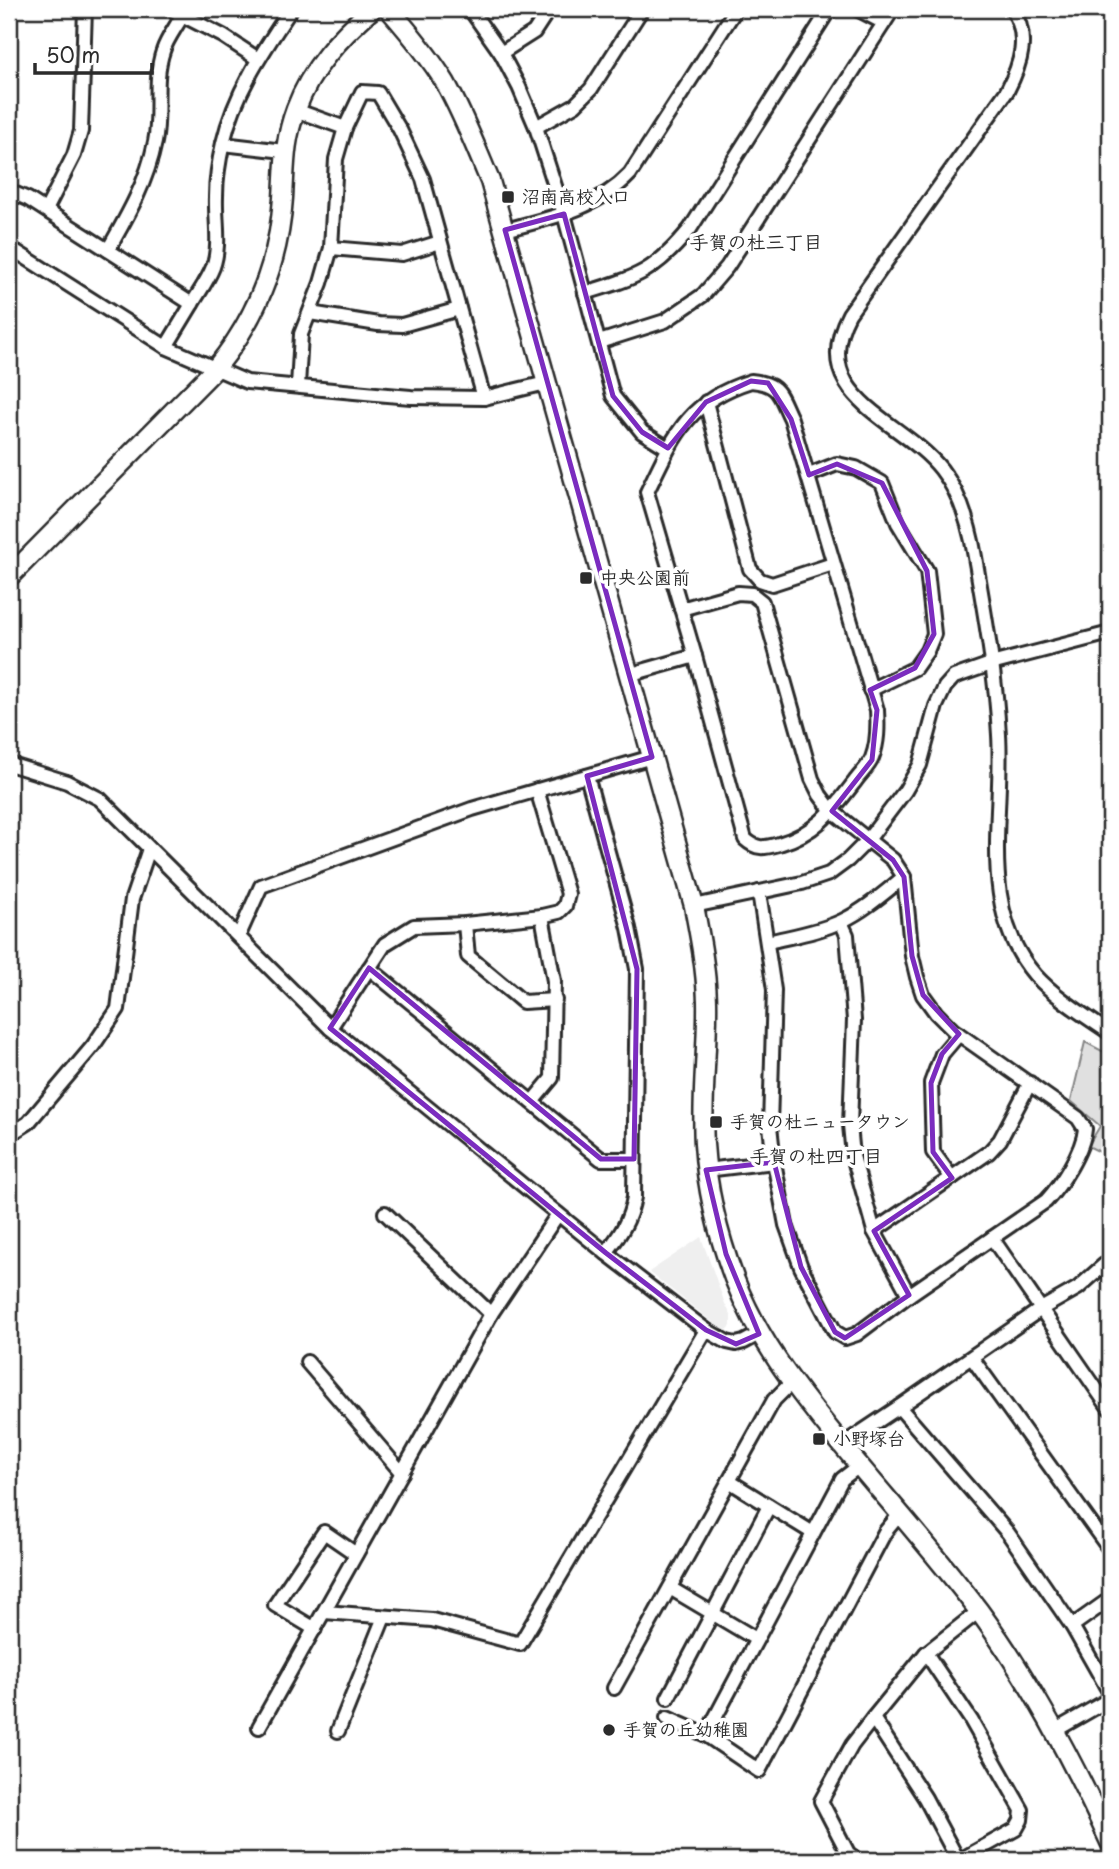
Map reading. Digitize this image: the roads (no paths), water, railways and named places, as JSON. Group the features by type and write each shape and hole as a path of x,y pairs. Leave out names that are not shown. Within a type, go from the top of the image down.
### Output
{"street":[{"path":"46,210 74,155 81,131 85,9"},
{"path":"170,9 223,36 258,59"},
{"path":"166,347 213,268 216,253 216,194 223,144 242,86 291,9"},
{"path":"9,577 216,368 234,346 253,313 269,274 280,225 284,151 295,110 310,77 331,49 372,9"},
{"path":"389,9 414,38 444,81 490,181 694,906 704,961 707,1001 704,1142 706,1170 716,1220 746,1308 791,1383 979,1611 1023,1675 1056,1730 1110,1842"},
{"path":"470,9 501,53 536,127 564,214 613,396 642,432 668,448"},
{"path":"501,53 534,32 549,9"},
{"path":"536,127 575,105 591,89 642,9"},
{"path":"505,230 564,214 597,201 620,185 630,174 736,9"},
{"path":"585,293 627,280 651,269 670,253 690,229 832,9"},
{"path":"857,9 884,23"},
{"path":"599,342 664,321 703,295 727,267 893,9"},
{"path":"1012,9 1022,31 1023,54 1017,72 1007,91 849,314 842,328 838,361 853,394 871,412 930,457 951,484 968,528 974,554 1000,736 999,886 1005,920 1011,937 1037,977 1067,1003 1110,1033"},
{"path":"108,250 136,200 148,170 155,139 159,67 163,50 183,14"},
{"path":"298,386 302,334 331,248 336,159 345,128 362,92 378,93 400,130 422,179 484,398"},
{"path":"295,110 345,128"},
{"path":"223,144 284,151"},
{"path":"9,191 27,198 192,304"},
{"path":"331,248 401,254 440,242"},
{"path":"9,247 166,347 247,382 411,397 484,398 546,383"},
{"path":"310,313 378,324 402,325 459,309"},
{"path":"751,381 768,383 774,387 792,419 877,710 878,735 872,760 832,811 814,828 793,839 761,849 745,839 647,492 668,448 692,414 729,388 751,381"},
{"path":"706,402 750,569 760,580 772,584 833,564"},
{"path":"809,475 837,464 856,468 881,483 898,523 927,571 934,634 927,652 915,668 870,690"},
{"path":"681,609 738,593 752,594 762,602 812,779 820,796 832,811 893,860 904,877 912,956 923,996 936,1013 959,1034 1078,1118 1085,1129 1084,1139 1057,1189 1046,1201 857,1334 845,1338 835,1332 797,1256 786,1225 770,1126 774,990 759,892"},
{"path":"694,906 802,883 829,874 848,860 867,841 905,791 920,765 936,706 945,687 954,677 991,664 1110,632"},
{"path":"628,675 695,656"},
{"path":"239,936 261,886 472,809 652,757"},
{"path":"9,764 67,782 100,799 330,1028 606,1253 706,1330 736,1344 760,1334"},
{"path":"587,776 629,928 637,970 634,1197 631,1214 623,1231 606,1253"},
{"path":"330,1028 385,944 414,926 542,916 559,912 565,906 568,894 537,790"},
{"path":"9,1135 29,1123 93,1045 118,1009 132,899 149,849"},
{"path":"768,942 841,922 872,903 904,877"},
{"path":"532,1102 552,1078 555,1000 542,916"},
{"path":"841,922 847,935 853,1020 850,1125 853,1156 874,1231 909,1295"},
{"path":"465,924 468,956 523,1002 555,1000"},
{"path":"369,968 601,1159 634,1159"},
{"path":"952,1178 933,1152 931,1083 942,1054 959,1034"},
{"path":"874,1231 989,1152 1000,1140 1030,1083"},
{"path":"706,1170 774,1162"},
{"path":"384,1213 491,1314"},
{"path":"259,1727 491,1314 558,1214"},
{"path":"992,1238 1110,1409"},
{"path":"842,1445 1041,1309 1078,1288 1108,1265"},
{"path":"324,1612 432,1620 520,1644 706,1330"},
{"path":"972,1358 1110,1550"},
{"path":"307,1362 402,1473"},
{"path":"614,1688 774,1400 791,1383"},
{"path":"899,1407 1008,1533 1072,1626 1110,1693"},
{"path":"706,1735 842,1479 859,1466"},
{"path":"729,1481 813,1533"},
{"path":"668,1698 769,1506"},
{"path":"667,1718 706,1735 759,1771 886,1532 900,1514"},
{"path":"315,1629 275,1605 324,1532 356,1554"},
{"path":"670,1588 757,1639"},
{"path":"1072,1626 1110,1599"},
{"path":"857,1860 848,1853 821,1801 852,1745 926,1653 979,1611"},
{"path":"338,1731 384,1617"},
{"path":"873,1718 925,1798 959,1860 1016,1829 1022,1810 971,1720 926,1653"},
{"path":"1056,1730 1110,1699"}],"place":[{"name":"沼南高校入口","path":"508,197"},
{"name":"中央公園前","path":"586,578"},
{"name":"手賀の杜ニュータウン","path":"716,1122"},
{"name":"小野塚台","path":"819,1439"},
{"name":"手賀の丘幼稚園","path":"609,1730"}],"district":[{"name":"手賀の杜三丁目","path":"756,242"},
{"name":"手賀の杜四丁目","path":"816,1156"}]}
